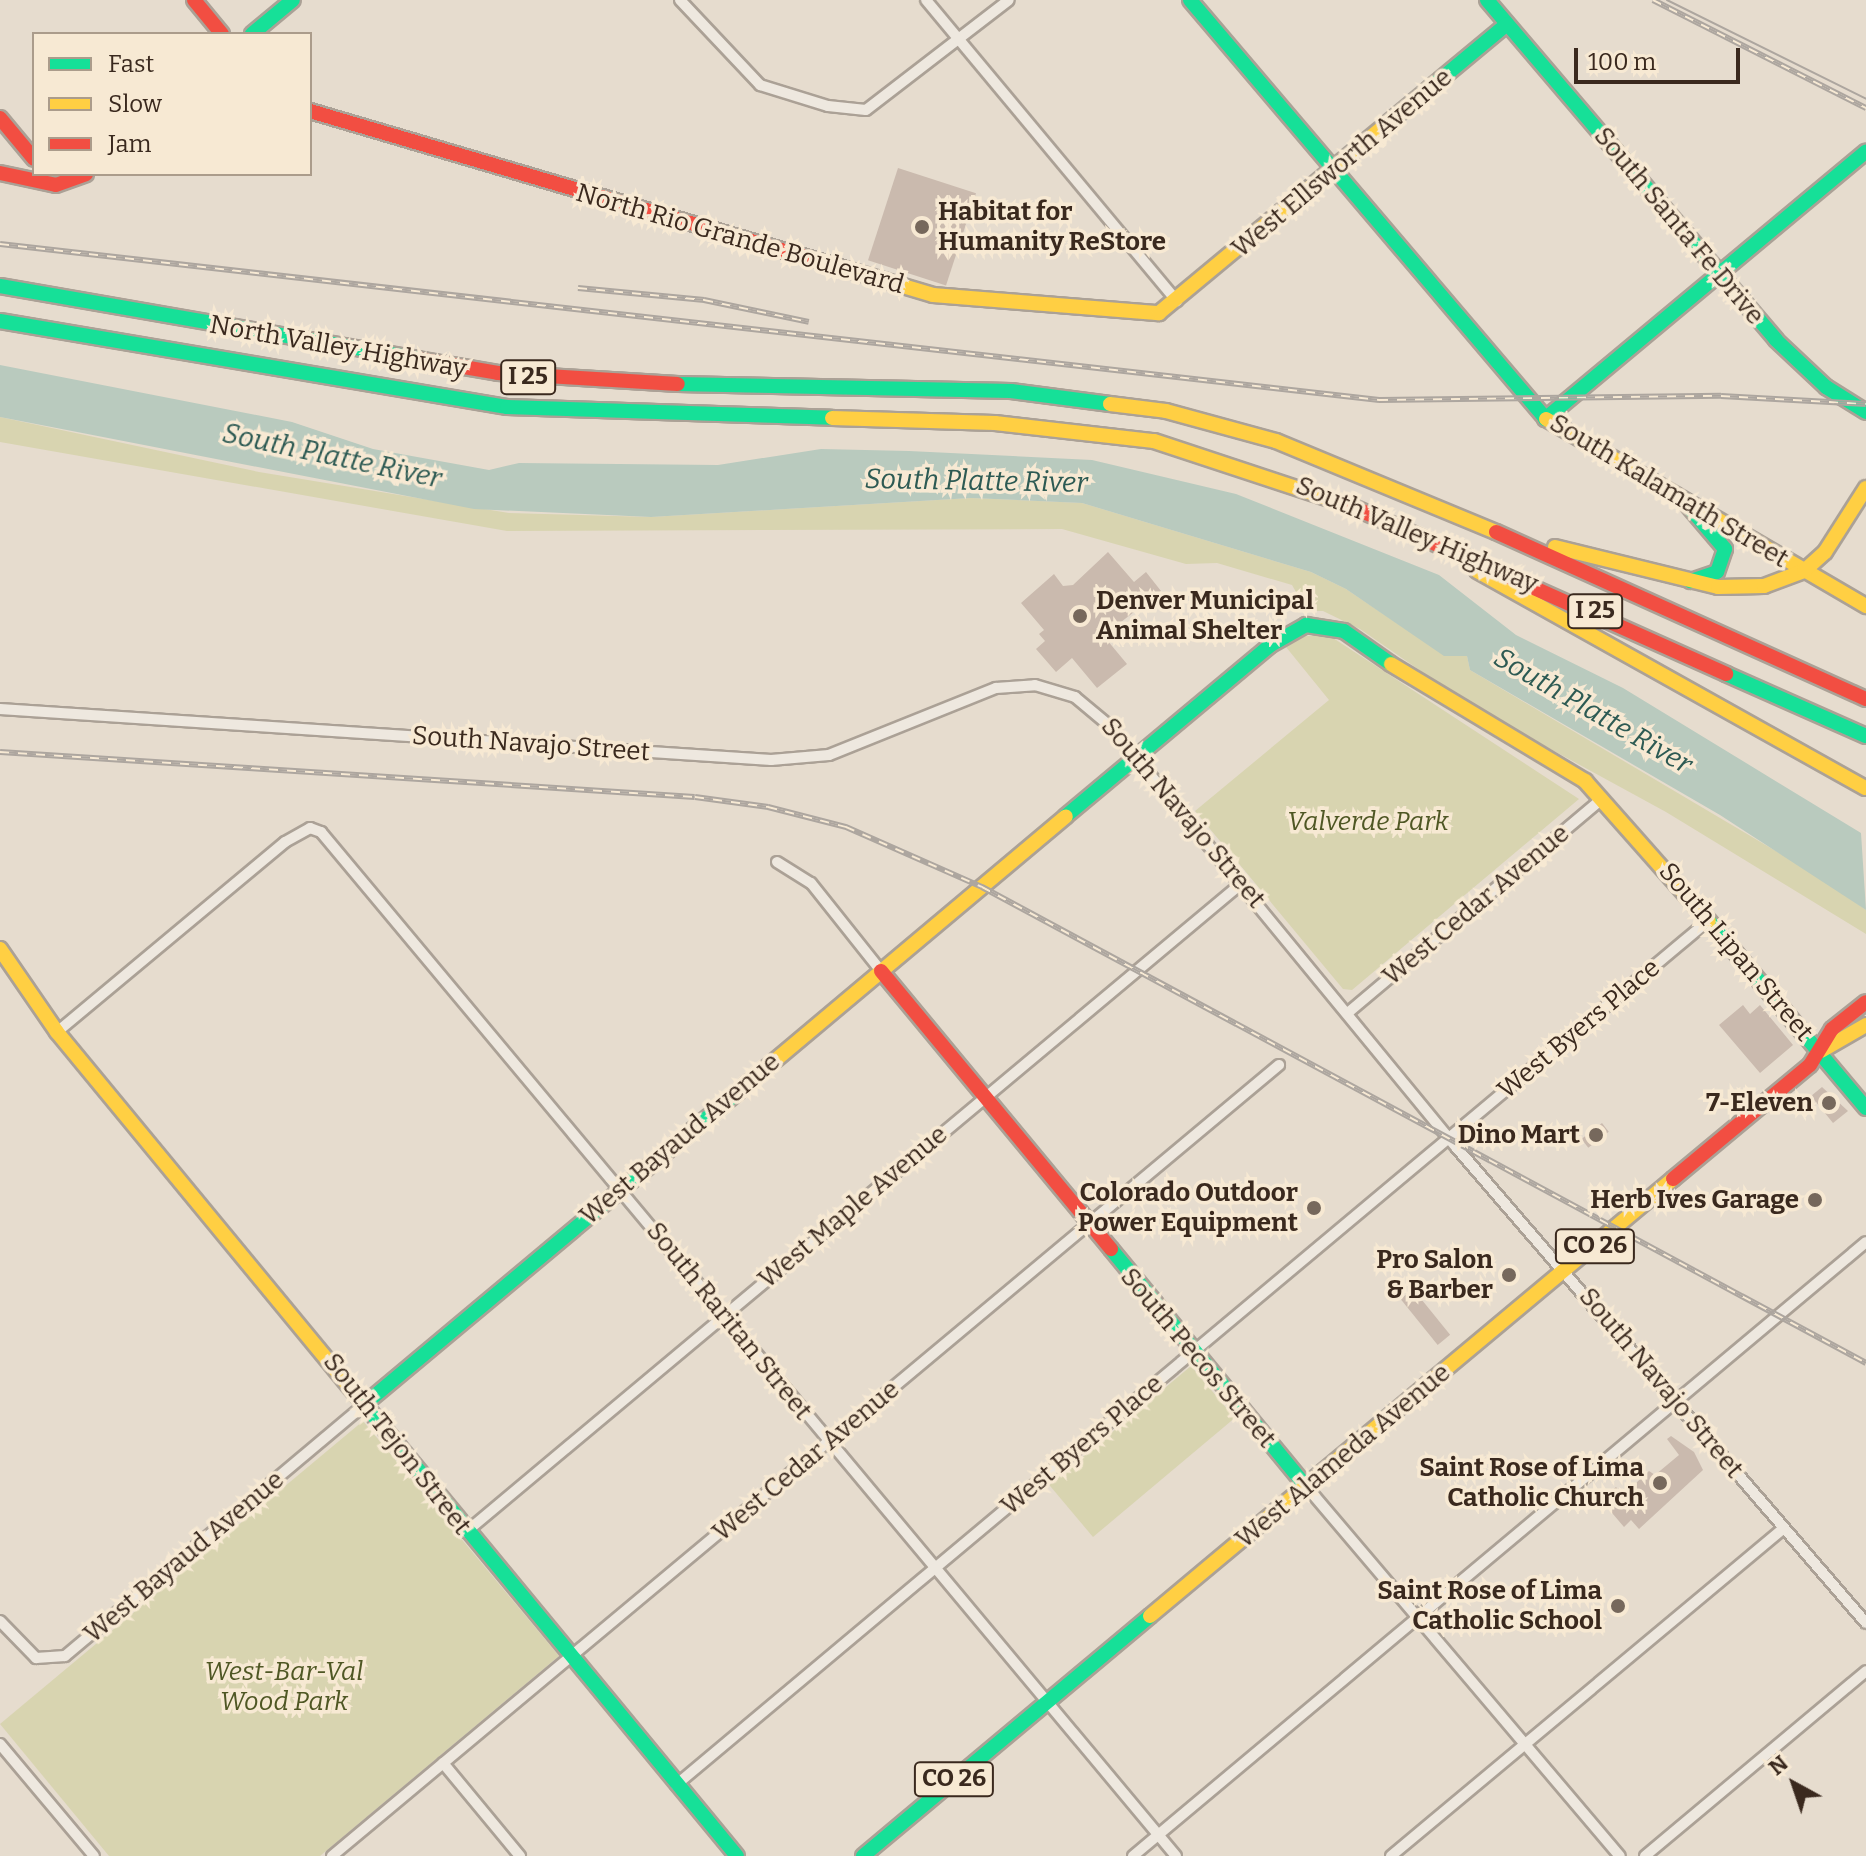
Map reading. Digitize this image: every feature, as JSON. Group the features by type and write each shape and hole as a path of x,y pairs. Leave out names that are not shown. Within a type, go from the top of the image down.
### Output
{"main road":[{"path":"194,0 220,32"},
{"path":"254,32 293,0"},
{"name":"South Kalamath Street","path":"1190,0 1545,419 1866,606"},
{"name":"South Santa Fe Drive","path":"1487,0 1720,276 1800,365 1866,412"},
{"name":"West Ellsworth Avenue","path":"1177,301 1507,24"},
{"name":"North Rio Grande Boulevard","path":"312,112 933,295 1159,313 1177,301"},
{"path":"0,118 32,157"},
{"path":"1545,419 1866,152"},
{"path":"0,173 52,180 75,176"},
{"name":"North Valley Highway","path":"0,286 379,357 547,379 1063,395"},
{"name":"North Valley Highway","path":"0,321 507,407 1039,426"},
{"name":"South Valley Highway","path":"1063,395 1141,406 1263,437 1465,516 1866,697"},
{"name":"South Valley Highway","path":"1039,426 1199,452 1375,517 1812,710 1866,737"},
{"path":"1465,516 1613,566 1684,582 1752,588 1804,571 1825,552 1866,488"},
{"path":"1684,501 1716,532 1725,558 1711,576 1684,582"},
{"path":"1375,517 1866,788"},
{"name":"West Bayaud Avenue","path":"366,1403 1283,635 1320,624"},
{"name":"South Lipan Street","path":"1320,624 1344,631 1445,702 1585,781 1709,920 1866,1108"},
{"name":"South Tejon Street","path":"0,949 57,1032 366,1403 466,1532 737,1856"},
{"name":"South Pecos Street","path":"881,971 1087,1226 1306,1486"},
{"name":"West Alameda Avenue","path":"1819,1052 1832,1029 1866,1002"},
{"name":"West Alameda Avenue","path":"863,1856 1565,1270 1819,1052 1866,1025"}],"street":[{"path":"680,0 760,85 828,106 866,110 1009,0"},
{"path":"926,0 1177,301"},
{"name":"South Navajo Street","path":"0,709 771,760 829,755 985,692 1026,684 1083,702 1136,757 1350,1011 1449,1138 1866,1623"},
{"name":"West Cedar Avenue","path":"1350,1011 1602,799"},
{"name":"South Raritan Street","path":"57,1032 285,842 310,828 332,841 621,1188 723,1316 1176,1856"},
{"name":"South Pecos Street","path":"777,862 811,883 881,971"},
{"name":"West Maple Avenue","path":"466,1532 1242,883"},
{"name":"West Byers Place","path":"676,1785 1709,920"},
{"name":"West Cedar Avenue","path":"332,1856 1279,1065"},
{"path":"1133,1856 1866,1242"},
{"name":"West Bayaud Avenue","path":"0,1621 43,1660 74,1650 366,1403"},
{"name":"South Pecos Street","path":"1306,1486 1620,1856"},
{"path":"1391,1856 1784,1528"},
{"path":"1645,1856 1866,1671"},
{"path":"0,1744 94,1856"},
{"path":"443,1763 520,1856"}],"green space":[{"path":"0,417 259,472 509,513 651,517 971,498 1082,503 1311,572 1346,589 1401,626 1467,656 1470,670 1818,876 1866,910 1866,934 1666,812 1470,705 1360,629 1323,611 1307,611 1292,585 1217,563 1186,564 1062,529 507,531 0,442"},
{"name":"Valverde Park","path":"1327,634 1579,799 1352,990 1343,989 1195,811 1329,700 1286,647 1299,637"},
{"path":"1191,1366 1235,1418 1093,1537 1049,1485"},
{"name":"West-Bar-Val Wood Park","path":"363,1421 559,1656 320,1856 109,1856 0,1724"}],"water":[{"name":"South Platte River","path":"0,365 292,422 373,449 489,470 519,463 718,465 821,449 909,451 1092,460 1236,494 1439,575 1516,635 1623,688 1861,833 1866,910 1720,815 1470,670 1467,656 1444,656 1346,589 1311,572 1082,503 971,498 651,517 474,509 0,417"}],"building":[{"name":"Habitat for Humanity ReStore","path":"898,168 976,193 946,286 868,260"},
{"name":"Denver Municipal Animal Shelter","path":"1108,552 1134,582 1146,572 1161,591 1112,629 1107,640 1127,664 1097,688 1072,658 1056,672 1036,649 1045,641 1039,634 1044,630 1021,603 1054,574 1063,586 1073,585"},
{"path":"1743,1005 1750,1014 1760,1005 1793,1045 1760,1073 1719,1025"},
{"name":"7-Eleven","path":"1822,1087 1848,1111 1833,1123 1811,1096"},
{"name":"Dino Mart","path":"1602,1123 1609,1132 1588,1148 1582,1139"},
{"path":"1413,1289 1450,1335 1438,1345 1401,1299"},
{"name":"Saint Rose of Lima Catholic Church","path":"1671,1436 1694,1452 1703,1470 1639,1529 1631,1520 1624,1527 1601,1500 1616,1487 1623,1495 1649,1471 1655,1475 1679,1455 1667,1439"}],"tram line":[{"path":"1667,0 1866,99"}],"railway":[{"path":"1653,0 1866,108"},
{"path":"0,244 1379,400 1721,396 1866,404"},
{"path":"578,288 704,300 809,322"},
{"path":"0,752 695,797 768,807 846,827 982,887 1866,1363"}],"traffic: fast":[{"path":"254,32 293,0"},
{"path":"1190,0 1546,419"},
{"path":"1487,0 1776,340 1826,387 1866,412"},
{"path":"1430,88 1507,24"},
{"path":"1545,419 1866,152"},
{"path":"0,286 417,359"},
{"path":"0,321 507,407 832,418"},
{"path":"678,384 1011,391 1110,404"},
{"path":"1684,501 1725,549 1717,572 1691,581"},
{"path":"1066,816 1269,646 1306,625 1344,631 1391,664"},
{"path":"1726,674 1866,736"},
{"path":"1709,921 1866,1108"},
{"path":"366,1403 741,1089"},
{"path":"1111,1249 1306,1486"},
{"path":"355,1393 737,1856"},
{"path":"863,1856 1150,1616"}],"traffic: slow":[{"path":"846,269 933,295 1159,313 1430,88"},
{"path":"1110,404 1166,411 1276,441 1496,532"},
{"path":"832,418 995,423 1154,441 1353,507"},
{"path":"1546,419 1866,606"},
{"path":"1804,571 1825,552 1866,488"},
{"path":"1555,547 1718,587 1764,586 1804,571"},
{"path":"1477,571 1866,788"},
{"path":"1391,664 1585,781 1709,921"},
{"path":"741,1089 1066,816"},
{"path":"0,949 57,1032 355,1393"},
{"path":"1821,1051 1866,1025"},
{"path":"1150,1616 1673,1179"}],"traffic: jam":[{"path":"194,0 220,32"},
{"path":"312,112 846,269"},
{"path":"0,118 32,157"},
{"path":"0,173 56,185 81,176"},
{"path":"417,359 498,373 678,384"},
{"path":"1353,507 1726,674"},
{"path":"1496,532 1866,699"},
{"path":"881,971 1111,1249"},
{"path":"1673,1179 1810,1065 1832,1029 1866,1002"}],"place":[{"name":"Habitat for Humanity ReStore","path":"922,227"},
{"name":"Denver Municipal Animal Shelter","path":"1080,616"},
{"name":"7-Eleven","path":"1829,1103"},
{"name":"Dino Mart","path":"1596,1135"},
{"name":"Herb Ives Garage","path":"1815,1200"},
{"name":"Colorado Outdoor Power Equipment","path":"1314,1208"},
{"name":"Pro Salon & Barber","path":"1509,1275"},
{"name":"Saint Rose of Lima Catholic Church","path":"1660,1483"},
{"name":"Saint Rose of Lima Catholic School","path":"1618,1606"}]}
